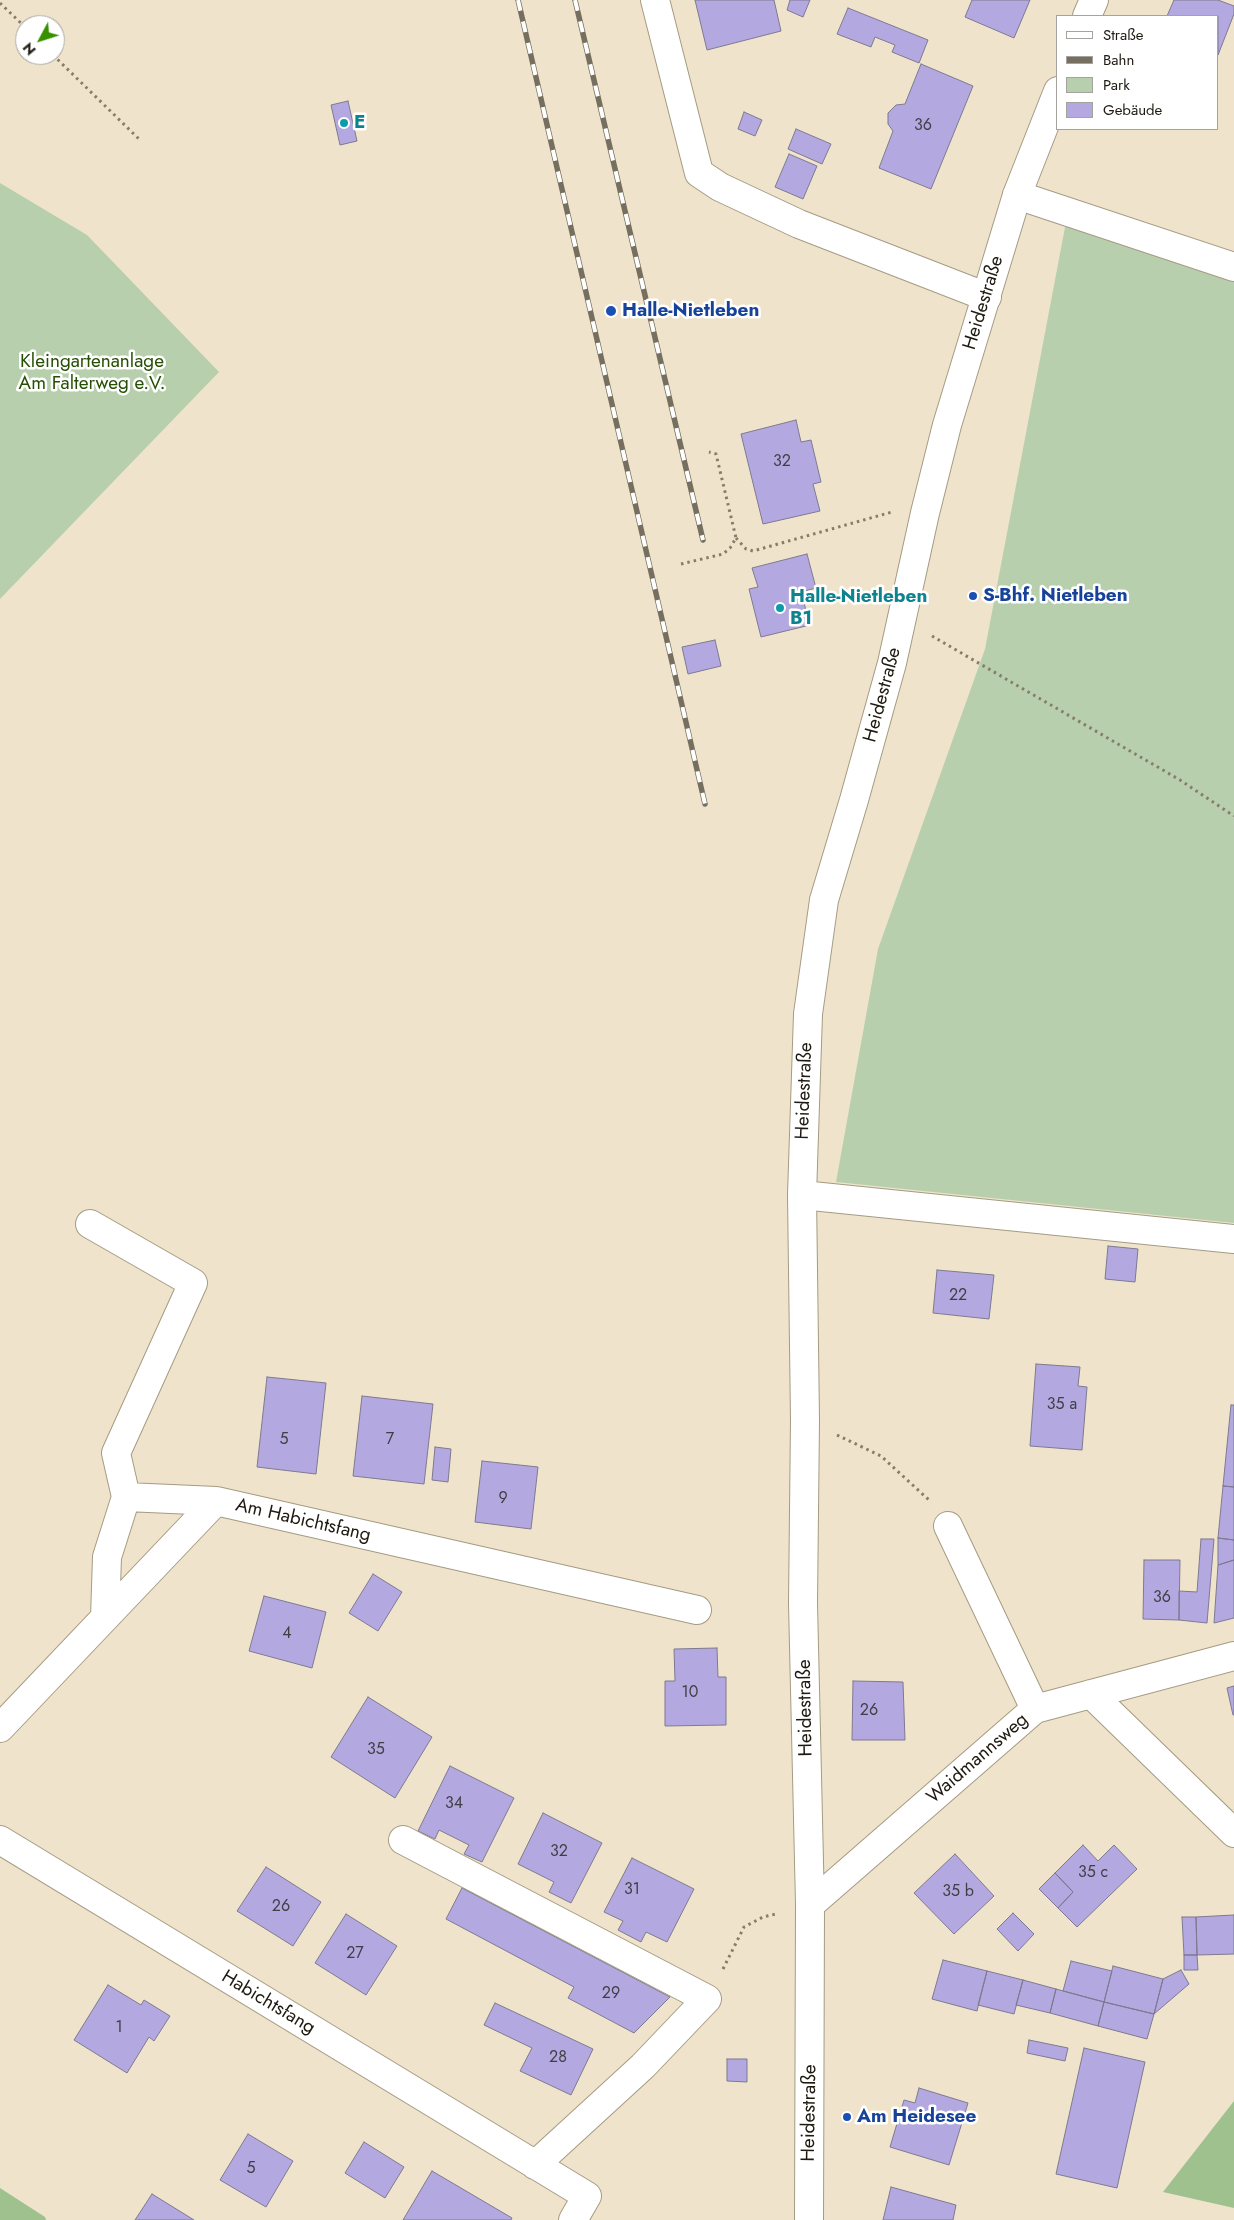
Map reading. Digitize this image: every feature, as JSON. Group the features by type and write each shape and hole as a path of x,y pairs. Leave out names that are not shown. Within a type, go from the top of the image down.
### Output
{"street":[{"path":"655,0 698,173 720,187 799,224 987,297"},
{"path":"1087,15 1094,0"},
{"name":"Heidestraße","path":"809,2220 810,1904 804,1603 805,1420 802,1196 808,1014 824,900 890,672 947,425 1017,195 1056,96"},
{"path":"1017,195 1234,267"},
{"path":"802,1196 1234,1239"},
{"path":"90,1224 193,1283 116,1453 126,1497 107,1557 105,1617"},
{"path":"126,1497 216,1500"},
{"name":"Am Habichtsfang","path":"0,1728 216,1500 697,1610"},
{"path":"948,1526 1035,1710"},
{"name":"Waidmannsweg","path":"810,1904 1035,1710 1234,1656"},
{"path":"1091,1694 1234,1834"},
{"name":"Habichtsfang","path":"0,1840 587,2196 573,2220"},
{"path":"403,1840 707,1999 643,2066 536,2165"}],"path":[{"path":"0,3 15,17"},
{"path":"63,65 140,140"},
{"path":"708,452 716,454 736,538 746,549 753,551 928,502"},
{"path":"681,564 723,554 730,548 736,538"},
{"path":"902,619 1180,780 1234,816"},
{"path":"805,1420 881,1456 935,1506 948,1526"},
{"path":"707,1999 744,1927 763,1917 810,1904"}],"green space":[{"name":"Kleingartenanlage Am Falterweg e.V.","path":"0,183 87,235 219,372 0,599"},
{"path":"1066,222 1234,280 1234,1223 836,1182 878,949 985,649"},
{"path":"1234,2101 1234,2208 1163,2192"},
{"path":"0,2188 45,2217 46,2220 0,2220"}],"building":[{"path":"695,0 774,0 781,31 707,50"},
{"path":"790,0 810,0 803,17 787,10"},
{"path":"972,0 1030,0 1014,38 965,17"},
{"path":"1174,0 1218,0 1234,6 1234,14 1219,52 1219,15 1167,15"},
{"path":"848,8 928,40 919,63 892,52 895,45 875,37 871,47 837,34"},
{"path":"921,64 973,86 931,189 879,168 893,131 888,124 888,113 896,105 905,104"},
{"name":"E","path":"348,101 357,141 340,145 331,105"},
{"path":"744,112 762,120 755,136 738,129"},
{"path":"796,129 831,144 822,164 788,149"},
{"path":"789,154 817,166 803,199 775,187"},
{"path":"796,420 801,442 811,440 821,482 813,484 820,511 763,524 741,434"},
{"name":"Halle-Nietleben B1","path":"807,554 816,588 801,592 810,625 761,637 749,589 758,587 752,568"},
{"path":"715,640 721,666 688,674 682,647"},
{"path":"1108,1246 1138,1249 1135,1282 1105,1279"},
{"path":"937,1270 994,1275 989,1319 933,1313"},
{"path":"1036,1364 1080,1367 1078,1386 1087,1387 1082,1450 1030,1446"},
{"path":"267,1377 326,1383 316,1474 257,1467"},
{"path":"362,1396 433,1404 424,1484 353,1476"},
{"path":"1231,1405 1234,1405 1234,1487 1223,1486"},
{"path":"435,1447 451,1449 448,1482 432,1480"},
{"path":"482,1461 538,1467 531,1529 475,1522"},
{"path":"1223,1486 1234,1487 1234,1540 1218,1538"},
{"path":"1218,1538 1234,1540 1234,1560 1218,1565"},
{"path":"1201,1539 1214,1539 1207,1623 1179,1620 1179,1591 1197,1592"},
{"path":"1144,1560 1180,1560 1179,1620 1143,1619"},
{"path":"1234,1560 1234,1618 1214,1623 1218,1565"},
{"path":"373,1574 402,1592 378,1631 349,1613"},
{"path":"264,1596 326,1612 312,1668 249,1651"},
{"path":"717,1648 718,1677 726,1677 726,1725 665,1726 665,1681 675,1681 674,1649"},
{"path":"853,1681 903,1682 905,1740 852,1740"},
{"path":"1234,1686 1234,1715 1233,1715 1227,1688"},
{"path":"368,1697 432,1737 395,1798 331,1757"},
{"path":"450,1766 514,1798 482,1862 464,1854 469,1845 439,1830 435,1839 418,1831"},
{"path":"543,1813 602,1843 571,1903 549,1892 554,1882 518,1864"},
{"path":"1083,1845 1098,1861 1114,1845 1137,1869 1077,1927 1058,1908 1073,1892 1055,1873"},
{"path":"955,1854 994,1896 954,1934 914,1893"},
{"path":"632,1858 694,1889 667,1942 646,1932 641,1942 618,1930 623,1921 604,1912"},
{"path":"266,1867 321,1902 293,1946 237,1911"},
{"path":"1055,1873 1073,1892 1058,1908 1039,1889"},
{"path":"462,1888 670,1997 634,2033 568,1998 574,1987 446,1919"},
{"path":"1013,1913 1034,1934 1018,1951 997,1929"},
{"path":"346,1914 397,1946 366,1995 315,1963"},
{"path":"1234,1915 1234,1954 1197,1955 1196,1917"},
{"path":"1182,1917 1196,1917 1197,1955 1184,1955"},
{"path":"1184,1955 1197,1955 1198,1970 1184,1970"},
{"path":"943,1960 987,1971 977,2011 932,1999"},
{"path":"1071,1961 1112,1971 1104,2002 1063,1991"},
{"path":"1113,1966 1163,1979 1154,2014 1104,2002"},
{"path":"1181,1970 1189,1984 1154,2014 1163,1979"},
{"path":"987,1971 1023,1980 1014,2014 978,2005"},
{"path":"1023,1980 1056,1989 1050,2013 1016,2005"},
{"path":"108,1985 141,2005 144,2000 170,2016 154,2041 149,2037 127,2073 74,2040"},
{"path":"1056,1989 1104,2002 1098,2026 1050,2013"},
{"path":"1104,2002 1154,2014 1147,2039 1098,2026"},
{"path":"495,2003 593,2049 571,2095 520,2071 532,2048 484,2025"},
{"path":"1029,2040 1068,2048 1065,2061 1027,2053"},
{"path":"1084,2048 1145,2062 1117,2188 1056,2174"},
{"path":"727,2059 747,2059 747,2082 727,2081"},
{"path":"919,2088 968,2103 949,2165 890,2147 904,2100 915,2103"},
{"path":"248,2134 293,2161 266,2207 220,2180"},
{"path":"364,2142 404,2167 385,2198 345,2173"},
{"path":"432,2171 512,2218 511,2220 403,2220"},
{"path":"891,2187 956,2205 953,2220 883,2220"},
{"path":"152,2194 194,2220 135,2220"}],"railway":[{"path":"518,0 705,804"},
{"path":"575,0 703,540"}],"place":[{"name":"E","path":"344,123"},
{"name":"Halle-Nietleben","path":"611,311"},
{"name":"S-Bhf. Nietleben","path":"973,596"},
{"name":"Halle-Nietleben B1","path":"780,608"},
{"name":"Am Heidesee","path":"847,2117"}]}
